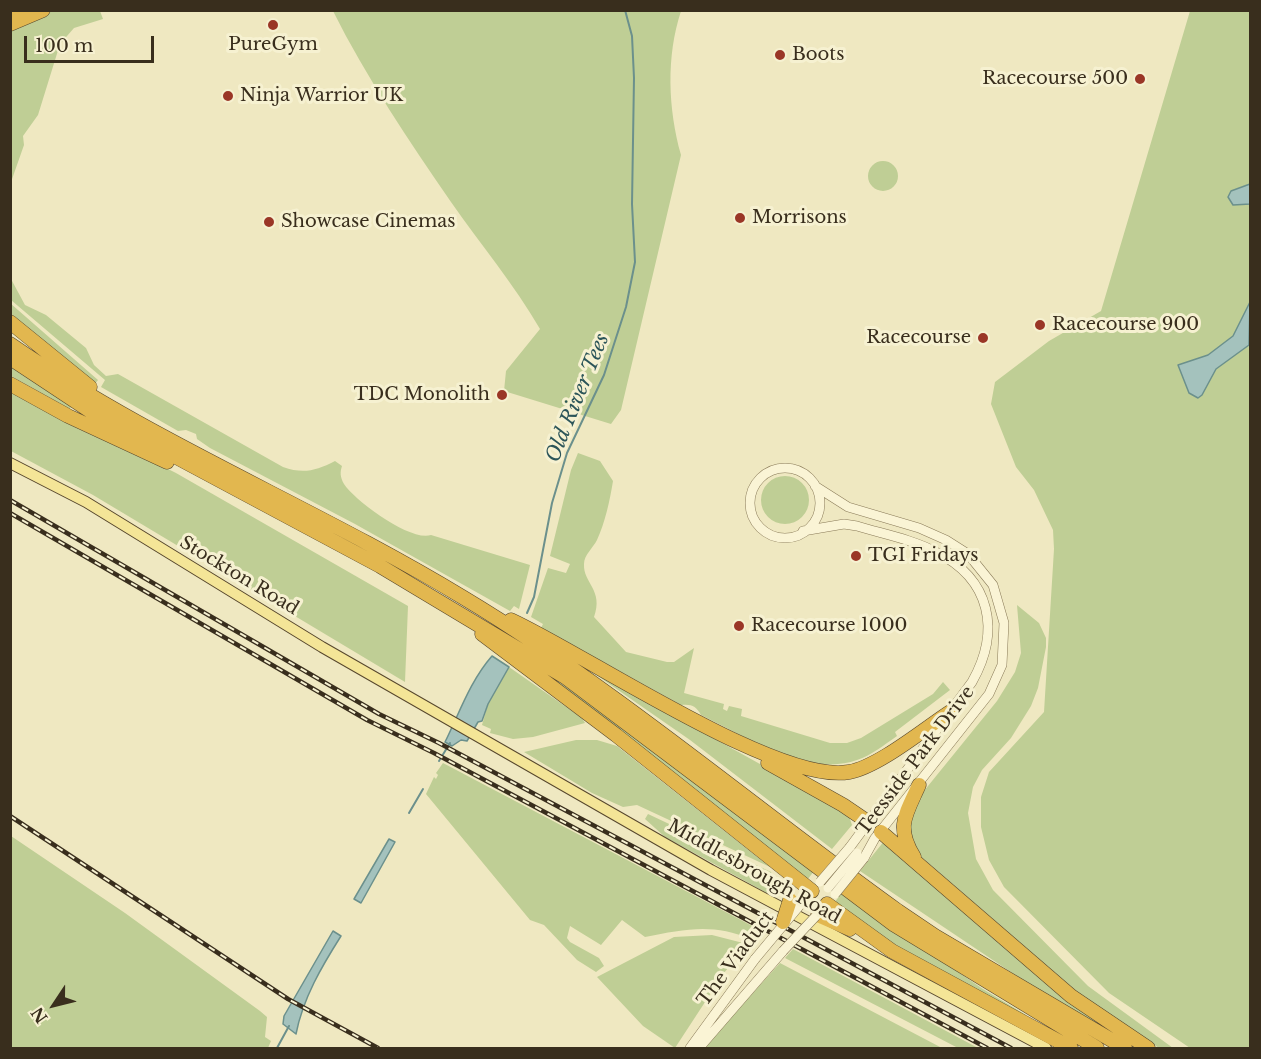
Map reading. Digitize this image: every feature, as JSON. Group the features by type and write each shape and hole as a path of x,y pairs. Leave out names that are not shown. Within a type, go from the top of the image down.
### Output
{"highway":[{"path":"10,13 17,10"},
{"path":"10,24 43,10"},
{"path":"10,322 86,385 155,432"},
{"path":"10,344 69,384 155,432 381,549 466,599 680,744 898,911 935,936 1125,1048"},
{"path":"10,358 90,411 451,608 565,677 893,924 1096,1048"},
{"path":"10,384 68,416 190,473 231,486"},
{"path":"466,599 527,627 732,738 796,765 832,774 850,772 872,764 951,712"},
{"path":"451,608 499,648 616,735 874,940 939,978 1071,1048"},
{"path":"732,738 761,759 826,795 868,822"},
{"path":"918,864 904,836 903,822 919,785"},
{"path":"878,835 918,864 1071,996 1148,1048"},
{"path":"783,869 795,902 783,922"}],"main road":[{"name":"Stockton Road","path":"10,463 86,502 322,647 449,720"},
{"name":"Middlesbrough Road","path":"449,720 711,870 1046,1048"}],"street":[{"path":"782,468 803,474 815,486 819,498 818,514 803,531 786,538 766,534 759,529 752,508 753,492 761,476 771,470 782,468"},
{"name":"Teesside Park Drive","path":"815,486 848,507 919,528 958,548 986,574 1001,605 1005,634 998,677 974,716 878,835 857,853"},
{"name":"Teesside Park Drive","path":"803,531 844,524 857,526 919,544 950,560 967,574 986,607 990,628 980,668 951,712 868,822 857,853"},
{"path":"868,822 878,835"},
{"path":"822,898 857,853"},
{"name":"The Viaduct","path":"795,902 822,898"},
{"name":"The Viaduct","path":"699,1048 822,898"},
{"name":"The Viaduct","path":"690,1048 783,922"}],"green space":[{"path":"47,11 100,11 103,19 74,28 60,44 38,115 23,136 24,145 11,182 11,26"},
{"path":"333,11 681,11 673,46 670,83 673,119 681,155 621,410 611,424 504,391 506,371 540,329 404,132 359,60"},
{"path":"1190,11 1250,11 1250,1048 1190,1048 1109,993 1004,887 989,860 981,827 981,797 989,772 1044,712 1054,549 1053,530 1034,490 1016,467 991,404 995,382 1049,341 1101,311"},
{"path":"883,161 894,165 898,176 894,187 883,191 872,187 868,176 872,165"},
{"path":"11,279 25,305 46,315 86,348 94,365 106,376 118,374 283,467 309,470 335,461 342,466 344,484 359,500 384,518 411,532 422,536 431,535 530,565 519,609 514,606 510,611 355,524 210,448 197,439 196,434 186,430 178,431 101,387 105,380 11,300"},
{"path":"10,303 98,380 95,384 11,315"},
{"path":"10,363 72,404 70,409 11,376"},
{"path":"10,390 176,473 408,606 405,682 93,495 11,451"},
{"path":"578,453 600,461 613,481 609,504 597,540 584,561 585,571 597,600 594,617 626,652 674,662 694,648 684,693 724,704 723,709 727,711 729,706 742,709 741,716 830,743 847,743 861,738 933,694 943,682 950,690 895,732 897,736 873,753 857,760 838,764 818,764 777,752 757,743 701,715 693,706 681,705 541,628 543,624 531,617 548,568 566,573 570,564 550,556 571,470"},
{"path":"785,476 802,483 809,500 802,517 785,524 768,517 761,500 768,483"},
{"path":"1017,605 1039,623 1046,638 1046,647 1038,688 1031,706 1011,738 982,770 973,787 968,813 976,859 993,890 1088,986 1173,1048 1159,1048 1086,1000 919,855 907,830 915,802 997,701 1015,672 1021,653"},
{"path":"582,665 848,813 852,825 832,849 690,740"},
{"path":"509,667 582,718 585,723 533,737 513,739 490,733 491,729 482,725 488,704"},
{"path":"543,671 633,733 814,871 808,879 541,673"},
{"path":"576,740 597,740 617,746 770,867 637,805 623,807 592,793 524,752"},
{"path":"443,763 758,929 751,939 711,929 686,930 645,937 622,920 601,945 570,926 567,938 570,942 599,958 604,966 596,972 577,960 544,925 530,920 426,794"},
{"path":"648,814 771,872 777,887 776,898 665,837 645,819"},
{"path":"11,836 125,913 260,1011 267,1017 265,1037 271,1041 268,1048 11,1048"},
{"path":"885,840 1117,1034 1116,1036 1042,993 860,871"},
{"path":"842,893 983,989 1026,1015 1025,1017 894,944 833,904"},
{"path":"712,935 747,944 724,973 675,1048 643,1026 597,977 674,937"},
{"path":"793,949 978,1048 958,1048 785,958"},
{"path":"780,963 942,1048 703,1048"}],"water":[{"path":"1250,184 1250,204 1233,205 1228,197 1231,191"},
{"path":"1250,302 1249,345 1216,369 1202,395 1198,398 1189,393 1178,365 1208,355 1233,336"},
{"path":"492,656 509,667 488,704 482,721 478,722 467,741 461,740 452,746 445,742 471,687"},
{"path":"389,839 395,842 361,903 354,899"},
{"path":"333,931 341,936 308,995 296,1034 283,1024 284,1016"}],"waterway":[{"name":"Old River Tees","path":"527,613 534,597 552,503 567,453 604,375 626,307 635,262 632,204 634,78 632,36 625,10"},
{"name":"Old River Tees","path":"439,761 450,743"},
{"name":"Old River Tees","path":"409,813 423,789"},
{"name":"Old River Tees","path":"277,1048 289,1026"}],"railway":[{"path":"10,500 379,714 439,743 1011,1048"},
{"path":"10,513 367,720 434,753 987,1048"},
{"path":"10,816 288,999 378,1048"}],"place":[{"name":"PureGym","path":"273,25"},
{"name":"Boots","path":"780,55"},
{"name":"Racecourse 500","path":"1140,79"},
{"name":"Ninja Warrior UK","path":"228,96"},
{"name":"Morrisons","path":"740,218"},
{"name":"Showcase Cinemas","path":"269,222"},
{"name":"Racecourse 900","path":"1040,325"},
{"name":"Racecourse","path":"983,338"},
{"name":"TDC Monolith","path":"502,395"},
{"name":"TGI Fridays","path":"856,556"},
{"name":"Racecourse 1000","path":"739,626"}]}
